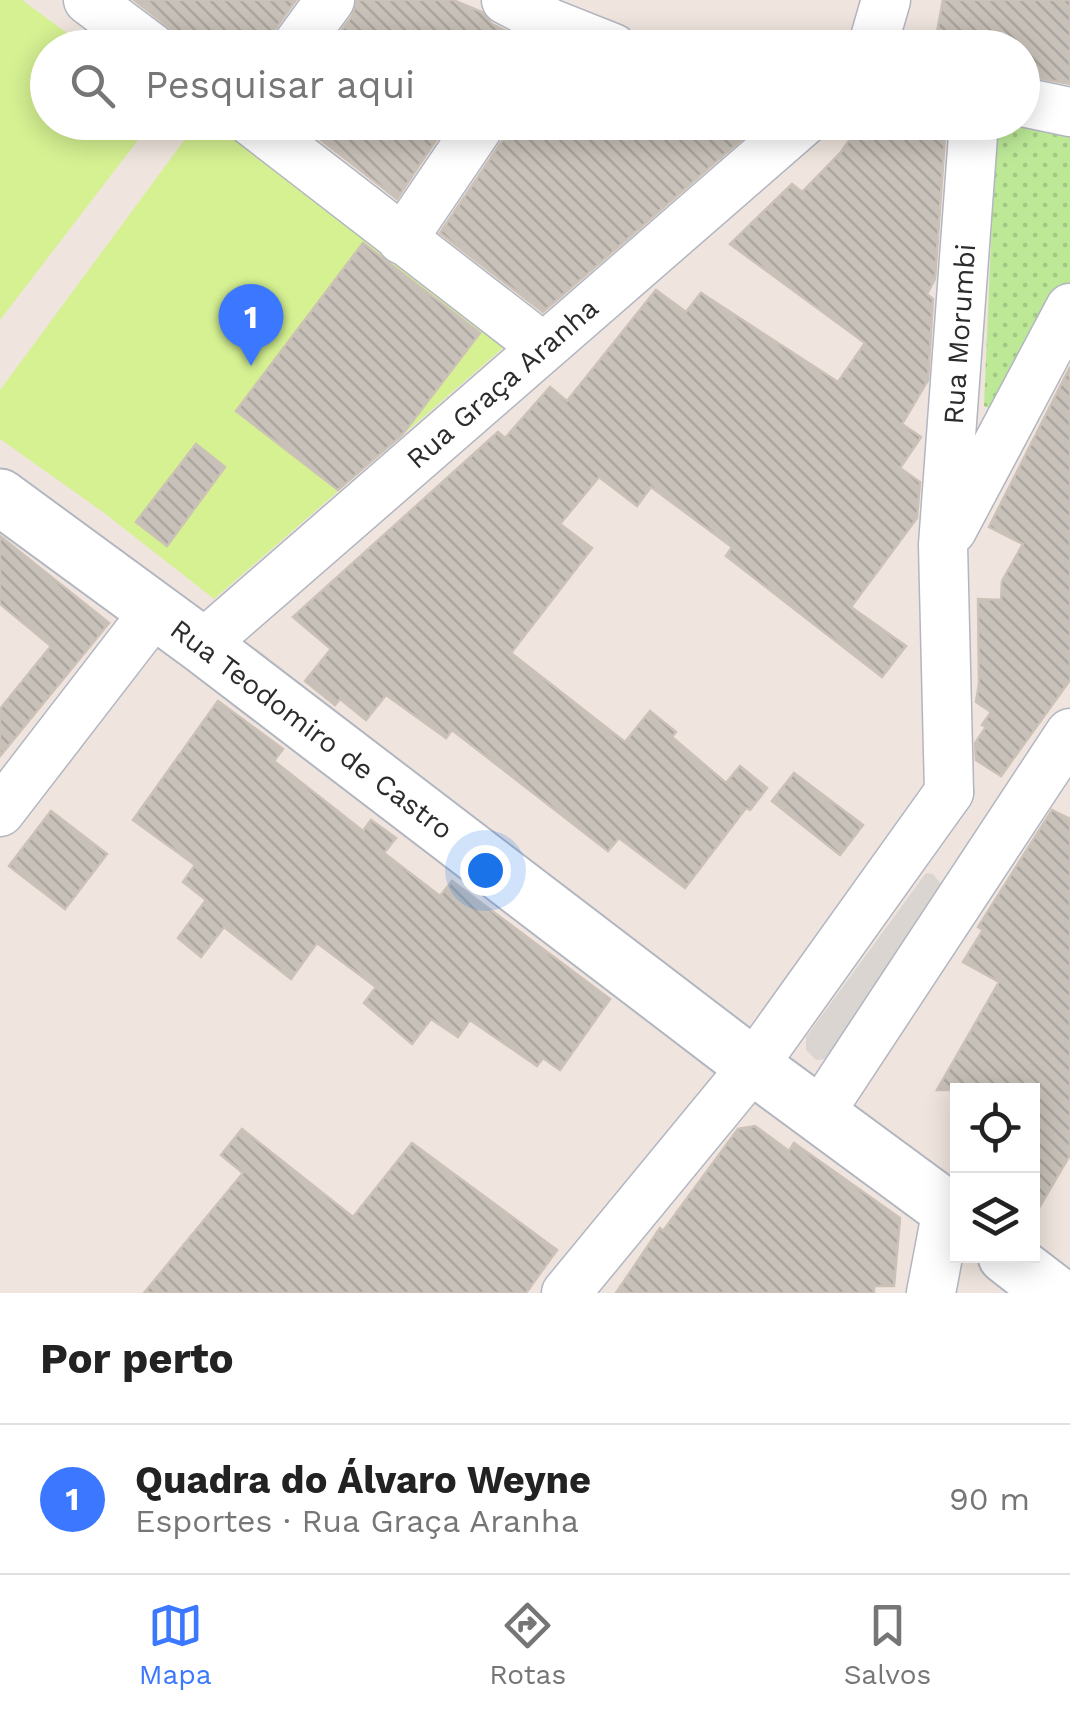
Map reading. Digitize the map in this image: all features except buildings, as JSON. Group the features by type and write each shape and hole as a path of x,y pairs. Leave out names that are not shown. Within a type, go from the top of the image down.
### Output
{"street":[{"path":"89,0 128,30"},
{"path":"308,30 330,0"},
{"path":"506,0 536,30"},
{"path":"877,30 886,0"},
{"path":"1040,106 1070,112"},
{"path":"275,140 544,347"},
{"path":"402,240 470,140"},
{"name":"Rua Graça Aranha","path":"202,645 783,140"},
{"name":"Rua Morumbi","path":"949,792 944,546 973,140"},
{"name":"Rua Morumbi","path":"944,546 1070,308"},
{"name":"Rua Teodomiro de Castro","path":"0,496 950,1212"},
{"path":"0,812 155,611"},
{"path":"819,1114 1070,733"},
{"path":"566,1293 753,1066 949,792 1006,828"},
{"path":"931,1293 950,1221"},
{"path":"1015,1263 1054,1293"}],"green space":[{"path":"0,0 22,0 63,30 30,30 30,140 138,140 0,320"},
{"path":"1040,124 1070,128 1070,291 995,410 984,406 995,140 1040,140"},
{"path":"184,140 251,140 511,341 214,599 103,512 0,439 0,390"}],"shaded area":[{"path":"926,873 933,874 941,884 826,1059 816,1060 806,1050 806,1037"}],"place":[{"name":"Quadra do Álvaro Weyne","path":"251,366"}]}
